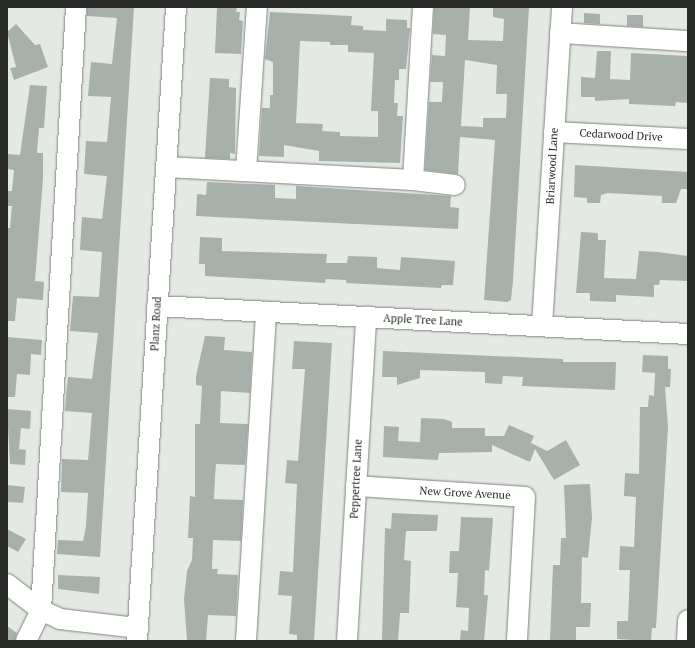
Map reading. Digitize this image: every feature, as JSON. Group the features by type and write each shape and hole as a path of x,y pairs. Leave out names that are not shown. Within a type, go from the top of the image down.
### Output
{"street":[{"path":"26,641 41,610 76,7"},
{"name":"Planz Road","path":"138,635 176,7"},
{"path":"246,170 257,7"},
{"path":"413,180 422,7"},
{"name":"Briarwood Lane","path":"542,326 562,7"},
{"path":"560,33 688,41"},
{"name":"Cedarwood Drive","path":"554,132 688,138"},
{"path":"166,167 246,170 413,180 455,185"},
{"name":"Apple Tree Lane","path":"158,306 688,334"},
{"path":"246,641 266,312"},
{"name":"Peppertree Lane","path":"346,641 366,317"},
{"name":"New Grove Avenue","path":"356,486 525,497 517,641"},
{"path":"7,584 41,610 81,624 138,635"},
{"path":"687,641 688,620"}],"building":[{"path":"87,7 134,7 100,557 57,554 58,540 83,541 86,526 88,493 61,492 62,459 88,460 92,413 65,411 66,396 68,377 92,379 98,333 70,331 73,296 99,297 102,252 80,250 81,232 82,217 102,219 107,176 84,174 86,141 107,142 111,97 88,96 91,62 112,64 117,18 87,16"},
{"path":"217,7 237,7 236,12 240,12 239,20 243,21 241,54 215,53"},
{"path":"434,7 470,7 468,40 503,41 504,19 493,17 493,7 529,7 513,281 511,300 507,302 484,300 495,140 460,137 458,174 425,170 429,102 442,102 443,82 430,82 432,55 445,56 446,35 433,34","holes":["465,60 497,65 496,94 507,94 506,118 483,118 483,127 461,126"]},
{"path":"270,12 352,16 351,25 363,26 363,30 386,31 386,19 407,20 407,28 410,28 406,69 399,69 399,80 395,80 394,103 398,103 397,116 403,116 400,163 319,161 319,151 284,145 284,157 259,156 262,108 270,108 270,95 273,95 273,62 265,59","holes":["300,41 330,42 330,45 348,45 348,52 374,53 371,111 378,111 378,137 340,136 340,132 322,131 323,124 296,123"]},
{"path":"584,13 600,14 600,24 584,23"},
{"path":"627,15 643,15 643,27 627,26"},
{"path":"16,24 35,45 40,44 48,67 14,80 10,68 16,67 7,32"},
{"path":"597,51 611,51 610,79 630,80 631,53 688,56 688,103 676,102 675,106 629,104 629,99 595,101 595,97 581,97 581,77 595,78"},
{"path":"210,78 229,79 229,87 236,88 235,154 230,153 230,159 205,158"},
{"path":"30,85 47,86 44,128 39,128 37,153 43,153 43,179 35,281 44,282 43,300 17,298 15,321 7,321 7,228 10,228 12,206 7,206 7,191 12,191 14,170 7,169 8,154 20,155"},
{"path":"575,165 688,172 688,189 681,189 676,203 662,203 662,196 608,193 601,195 600,203 587,203 587,198 574,197"},
{"path":"207,182 275,185 275,198 296,199 296,186 451,196 450,207 459,208 458,229 196,216 197,194 206,195"},
{"path":"581,232 598,233 598,240 606,240 604,278 636,279 639,251 688,256 688,281 660,280 659,285 654,285 654,297 616,295 616,302 590,301 590,293 576,293"},
{"path":"200,237 222,238 222,251 327,254 326,263 347,263 348,256 377,257 377,268 400,270 401,257 455,261 453,285 442,285 441,288 346,283 346,280 326,279 325,283 205,276 205,264 199,264"},
{"path":"205,336 225,337 224,350 252,352 250,393 221,391 220,423 248,424 245,465 216,464 215,477 214,499 243,500 241,541 213,540 212,569 218,569 217,574 238,575 236,616 208,615 206,641 187,641 184,599 187,571 192,560 193,538 188,538 190,496 195,497 195,424 200,424 202,386 196,385 196,376"},
{"path":"7,337 42,340 41,355 31,354 30,375 17,374 15,397 7,397"},
{"path":"294,341 332,343 314,641 297,641 297,635 289,634 292,596 278,595 280,571 293,572 297,484 285,483 287,460 298,461 305,369 292,369"},
{"path":"383,351 563,359 563,362 616,362 615,390 522,386 523,377 503,376 502,384 485,383 485,372 420,370 420,378 397,385 397,377 382,377"},
{"path":"643,355 668,356 668,369 671,369 670,387 665,387 668,427 656,628 652,628 651,641 617,639 617,621 628,621 630,570 619,570 620,546 634,547 636,497 624,496 625,473 639,474 640,407 648,407 649,395 654,396 655,373 642,372"},
{"path":"7,409 31,411 30,429 21,428 19,449 26,450 25,465 10,464"},
{"path":"421,418 444,419 452,422 452,428 485,428 485,436 504,436 509,425 534,436 531,443 547,451 566,440 580,465 554,480 535,449 530,462 492,445 492,452 439,453 438,460 383,457 384,426 399,427 398,441 420,442"},
{"path":"590,484 592,518 588,558 582,557 581,603 591,603 590,627 576,627 576,641 550,641 553,565 560,565 561,538 566,538 564,485"},
{"path":"7,485 25,487 23,503 7,502"},
{"path":"392,513 438,515 437,531 406,531 404,560 411,561 409,613 400,613 398,641 382,641 385,528 391,529"},
{"path":"461,517 493,518 489,571 485,570 484,595 488,595 484,641 460,641 461,630 468,631 469,608 456,607 458,573 449,573 450,551 459,551"},
{"path":"7,529 26,539 18,552 7,546"},
{"path":"58,575 100,577 99,594 58,589"},
{"path":"7,626 17,633 15,641 7,641"}]}
